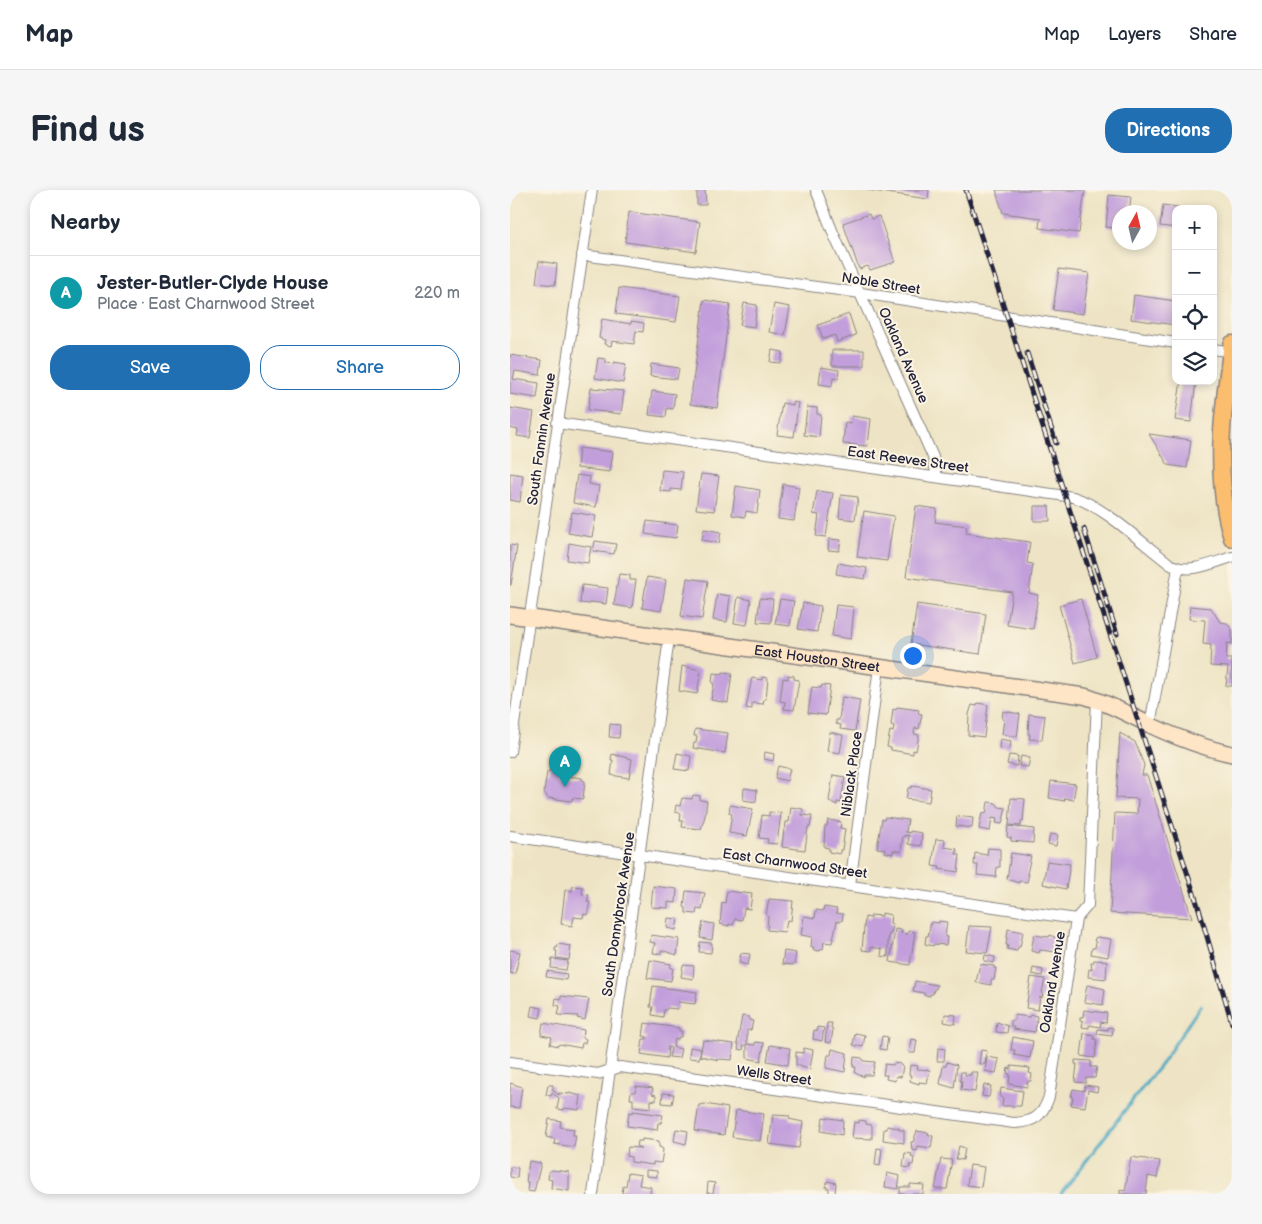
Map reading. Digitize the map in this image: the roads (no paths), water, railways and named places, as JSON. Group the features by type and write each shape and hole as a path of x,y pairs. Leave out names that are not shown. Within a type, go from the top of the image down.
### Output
{"main road":[{"path":"1232,349 1221,455 1223,493 1232,538"}],"street":[{"name":"South Fannin Avenue","path":"510,752 592,190"},
{"name":"Oakland Avenue","path":"816,190 934,457 937,477"},
{"name":"Noble Street","path":"582,255 861,293 1172,342"},
{"path":"1217,349 1232,349"},
{"name":"East Reeves Street","path":"557,423 1065,495 1083,500 1103,512 1163,559 1178,568"},
{"path":"1150,725 1178,568 1191,569 1232,557"},
{"name":"East Houston Street","path":"510,615 1064,693 1097,700 1200,746 1232,754"},
{"name":"South Donnybrook Avenue","path":"593,1194 668,638"},
{"name":"Niblack Place","path":"850,885 879,667"},
{"name":"Oakland Avenue","path":"1035,1118 1042,1113 1049,1097 1076,919 1088,905 1097,700"},
{"name":"East Charnwood Street","path":"510,836 1076,919"},
{"name":"Wells Street","path":"510,1062 598,1074 620,1067 1014,1123 1026,1122 1035,1118"}],"waterway":[{"path":"1061,1194 1162,1063 1201,1005"}],"railway":[{"path":"966,190 1199,909 1232,1023"},
{"path":"1027,353 1056,443"},
{"path":"1084,529 1117,634"}],"place":[{"name":"Jester-Butler-Clyde House","path":"565,787"}]}
